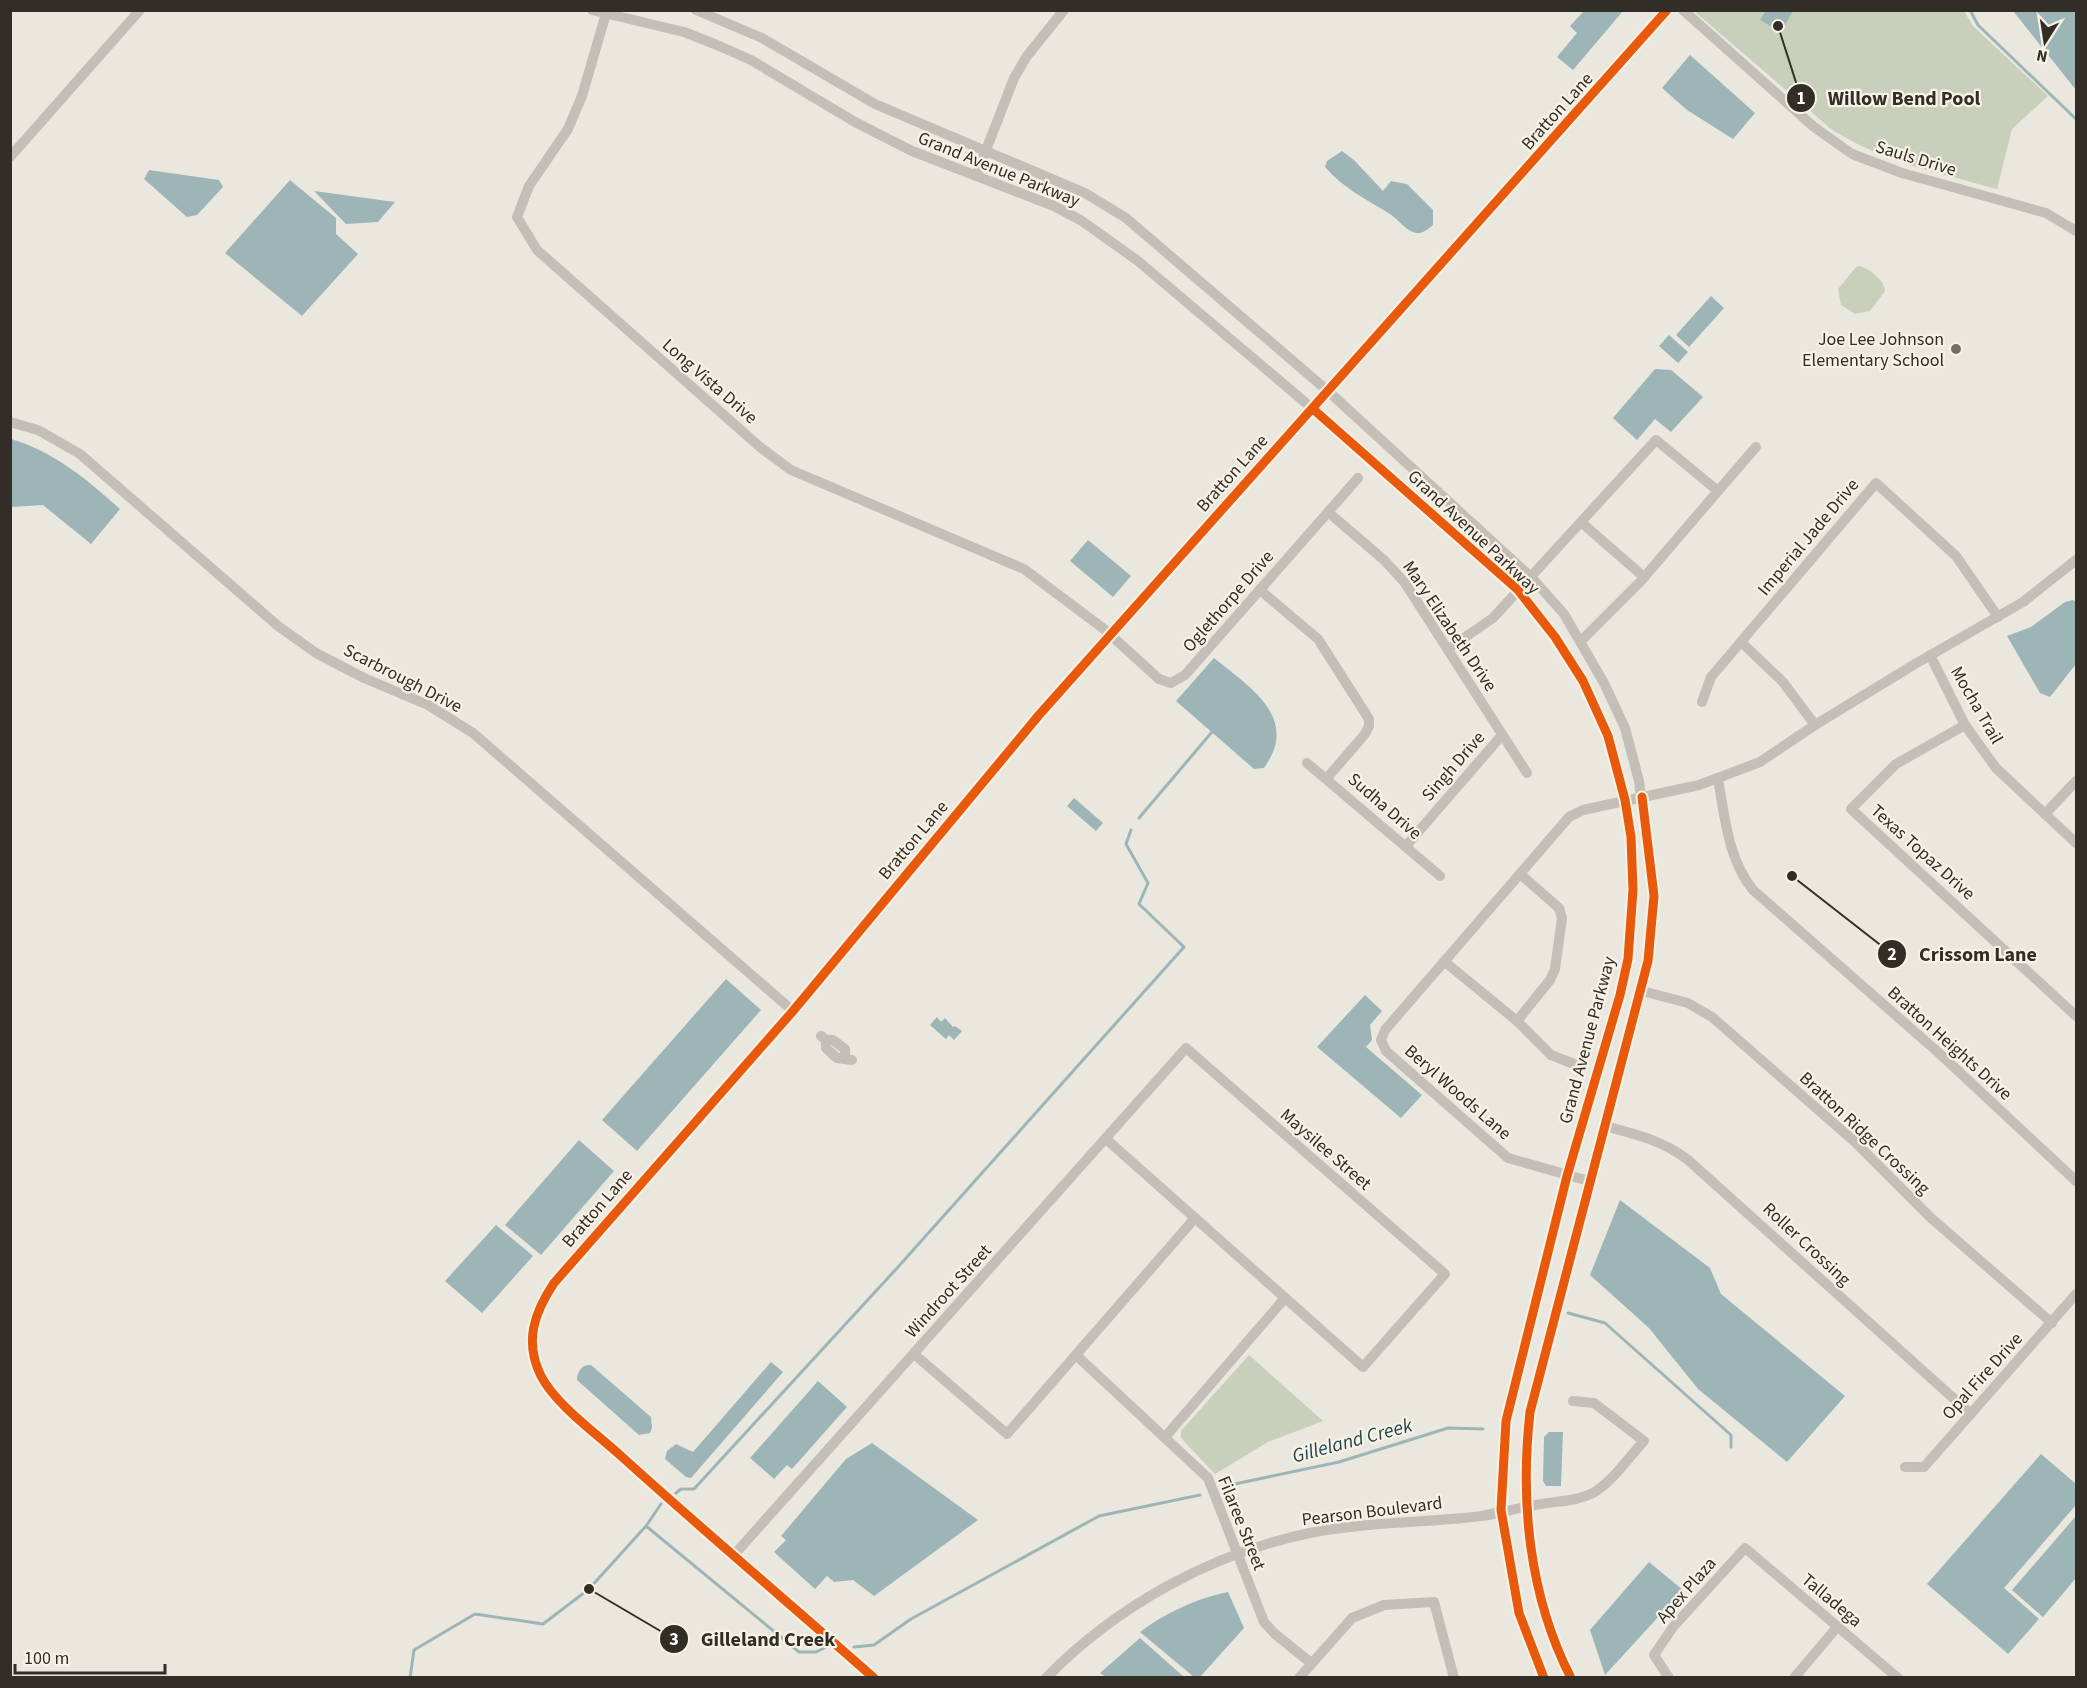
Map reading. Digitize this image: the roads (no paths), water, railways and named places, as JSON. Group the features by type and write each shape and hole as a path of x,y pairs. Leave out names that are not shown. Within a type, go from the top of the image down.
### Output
{"street":[{"path":"10,157 140,10"},
{"name":"Grand Avenue Parkway","path":"592,10 684,32 751,60 886,139 1054,206 1105,237 1138,261 1313,409 1518,590 1555,637 1587,690 1608,736 1625,800 1631,837 1633,891 1628,959 1620,995 1567,1176 1506,1421 1501,1510 1519,1613 1544,1677"},
{"name":"Grand Avenue Parkway","path":"696,10 762,38 875,104 920,126 986,150 1085,193 1126,218 1329,392 1532,578 1564,614 1581,641 1624,728 1642,797 1654,896 1648,961 1642,991 1589,1181 1530,1412 1526,1456 1526,1506 1540,1594 1559,1654 1571,1677"},
{"path":"976,176 1018,71 1027,56 1064,10"},
{"name":"Bratton Lane","path":"874,1677 734,1556 558,1398 542,1378 534,1359 532,1331 540,1304 554,1283 793,1011 1039,715 1667,10"},
{"name":"Sauls Drive","path":"1683,10 1814,127 1852,154 1902,174 2046,213 2076,231"},
{"name":"Long Vista Drive","path":"607,12 582,96 573,118 554,153 529,186 517,217 537,250 737,427 791,470 1024,569 1110,635"},
{"name":"Scarbrough Drive","path":"10,422 38,430 80,454 278,626 316,653 364,678 428,705 473,733 793,1011"},
{"path":"1448,649 1493,618 1656,440 1718,491"},
{"path":"1581,641 1644,577 1756,447"},
{"name":"Oglethorpe Drive","path":"1110,635 1159,679 1171,683 1185,675 1358,478"},
{"name":"Imperial Jade Drive","path":"1702,702 1711,677 1876,483 1956,556 1998,617"},
{"name":"Mary Elizabeth Drive","path":"1328,512 1384,560 1405,583 1527,773"},
{"path":"1582,523 1644,577"},
{"path":"1574,1064 1551,1055 1517,1021 1445,962 1569,817 1582,810 1718,779 1760,762 1815,725 1930,655 2023,602 2076,560"},
{"path":"1260,590 1317,639 1369,719 1370,726 1365,734 1328,778"},
{"path":"1741,642 1783,682 1815,725"},
{"name":"Mocha Trail","path":"1930,655 1965,725 1996,768 2076,843"},
{"name":"Texas Topaz Drive","path":"1965,725 1896,764 1851,810 2076,1016"},
{"name":"Singh Drive","path":"1406,846 1502,735"},
{"name":"Sudha Drive","path":"1307,762 1440,876"},
{"name":"Bratton Heights Drive","path":"1718,779 1731,850 1740,874 1753,890 1940,1054 2076,1181"},
{"path":"2045,814 2076,781"},
{"path":"1517,1021 1546,988 1553,975 1562,918 1559,908 1520,874"},
{"name":"Beryl Woods Lane","path":"1445,962 1385,1030 1381,1040 1386,1051 1508,1158 1589,1181"},
{"name":"Bratton Ridge Crossing","path":"1642,991 1688,1003 1712,1017 1855,1142 1931,1218 2052,1323"},
{"path":"824,1038 826,1048 837,1058 849,1059"},
{"name":"Windroot Street","path":"734,1556 1186,1048"},
{"name":"Maysilee Street","path":"1186,1048 1445,1274 1363,1367 1285,1298"},
{"name":"Roller Crossing","path":"1605,1126 1643,1135 1668,1145 1687,1159 1971,1414"},
{"path":"1106,1139 1285,1298 1165,1437"},
{"path":"914,1354 1007,1434 1195,1218"},
{"name":"Opal Fire Drive","path":"1905,1467 1924,1467 2076,1294"},
{"name":"Filaree Street","path":"1076,1355 1208,1478 1264,1622 1311,1663"},
{"name":"Pearson Boulevard","path":"1046,1677 1071,1653 1118,1617 1176,1582 1238,1555 1309,1534 1351,1527 1484,1515 1501,1510 1576,1499 1594,1492 1644,1441 1594,1403 1573,1401"},
{"name":"Talladega","path":"1744,1548 1898,1677"},
{"name":"Apex Plaza","path":"1669,1677 1654,1655 1673,1627 1744,1548"},
{"path":"1299,1677 1352,1618 1384,1605 1434,1602 1454,1677"},
{"path":"1794,1677 1838,1626"}],"water":[{"path":"1766,10 1793,11 1781,32 1760,20"},
{"path":"1584,11 1623,11 1573,70 1557,57 1577,33 1570,26"},
{"path":"2013,11 2076,11 2076,90"},
{"path":"1690,55 1755,113 1733,139 1687,110 1662,88"},
{"path":"1342,151 1354,160 1383,191 1391,181 1407,184 1433,210 1433,225 1421,233 1412,232 1390,214 1340,182 1325,167 1327,161"},
{"path":"149,170 219,180 223,187 197,215 187,217 144,179"},
{"path":"290,180 336,218 336,234 358,254 302,316 225,253"},
{"path":"314,191 395,202 378,222 346,224"},
{"path":"1711,296 1724,308 1689,347 1676,335"},
{"path":"1669,335 1688,352 1678,363 1659,346"},
{"path":"1655,369 1671,370 1703,397 1671,432 1655,419 1637,440 1613,418"},
{"path":"11,439 56,459 82,477 120,509 91,544 43,505 11,507"},
{"path":"1088,540 1131,576 1113,597 1070,561"},
{"path":"2073,600 2076,602 2076,664 2050,697 2040,693 2007,636 2031,627 2065,602"},
{"path":"1214,658 1256,693 1274,719 1277,734 1274,750 1264,768 1254,769 1176,701"},
{"path":"1074,798 1103,823 1096,831 1067,806"},
{"path":"726,979 761,1010 637,1151 602,1120"},
{"path":"1365,995 1382,1011 1370,1025 1372,1040 1366,1047 1422,1095 1401,1118 1317,1047"},
{"path":"937,1017 941,1022 945,1018 953,1027 962,1031 954,1040 949,1035 946,1039 930,1025"},
{"path":"579,1140 614,1171 541,1255 505,1225"},
{"path":"1620,1200 1710,1268 1721,1294 1845,1396 1787,1462 1698,1389 1649,1328 1590,1275"},
{"path":"496,1225 533,1256 482,1313 445,1281"},
{"path":"771,1362 783,1372 691,1478 686,1477 665,1459 667,1451 676,1444 693,1452"},
{"path":"591,1365 651,1417 650,1433 639,1435 577,1380 581,1369"},
{"path":"818,1381 847,1407 792,1469 787,1465 774,1479 750,1458"},
{"path":"1549,1432 1563,1432 1561,1486 1546,1486 1543,1481 1544,1437"},
{"path":"872,1443 978,1520 874,1596 853,1580 834,1582 827,1576 815,1589 774,1552 786,1540 781,1536 846,1459"},
{"path":"2041,1454 2076,1484 2076,1505 2004,1588 2039,1619 2008,1654 1927,1584"},
{"path":"2076,1516 2076,1578 2043,1617 2012,1590"},
{"path":"1649,1562 1683,1590 1605,1675 1590,1630"},
{"path":"1228,1592 1244,1628 1200,1677 1194,1677 1140,1632 1182,1607"},
{"path":"1140,1638 1184,1677 1106,1677 1100,1673"}],"waterway":[{"path":"1970,10 1978,25 2076,119"},
{"path":"1139,818 1212,732"},
{"path":"676,1493 681,1489 694,1489 898,1267 1184,947 1139,904 1148,883 1126,844 1131,830"},
{"path":"1568,1313 1605,1323 1731,1435 1731,1447"},
{"name":"Gilleland Creek","path":"1230,1485 1339,1462 1448,1428 1483,1429"},
{"name":"Gilleland Creek","path":"854,1647 874,1645 911,1619 1099,1516 1200,1495"},
{"path":"646,1526 661,1504"},
{"name":"Gilleland Creek","path":"410,1678 414,1650 475,1614 543,1624 589,1589 646,1526 799,1652 816,1652 826,1647"}],"place":[{"name":"Willow Bend Pool","path":"1778,26"},
{"name":"Joe Lee Johnson Elementary School","path":"1956,349"},
{"name":"Crissom Lane","path":"1792,876"},
{"name":"Gilleland Creek","path":"589,1589"}]}
